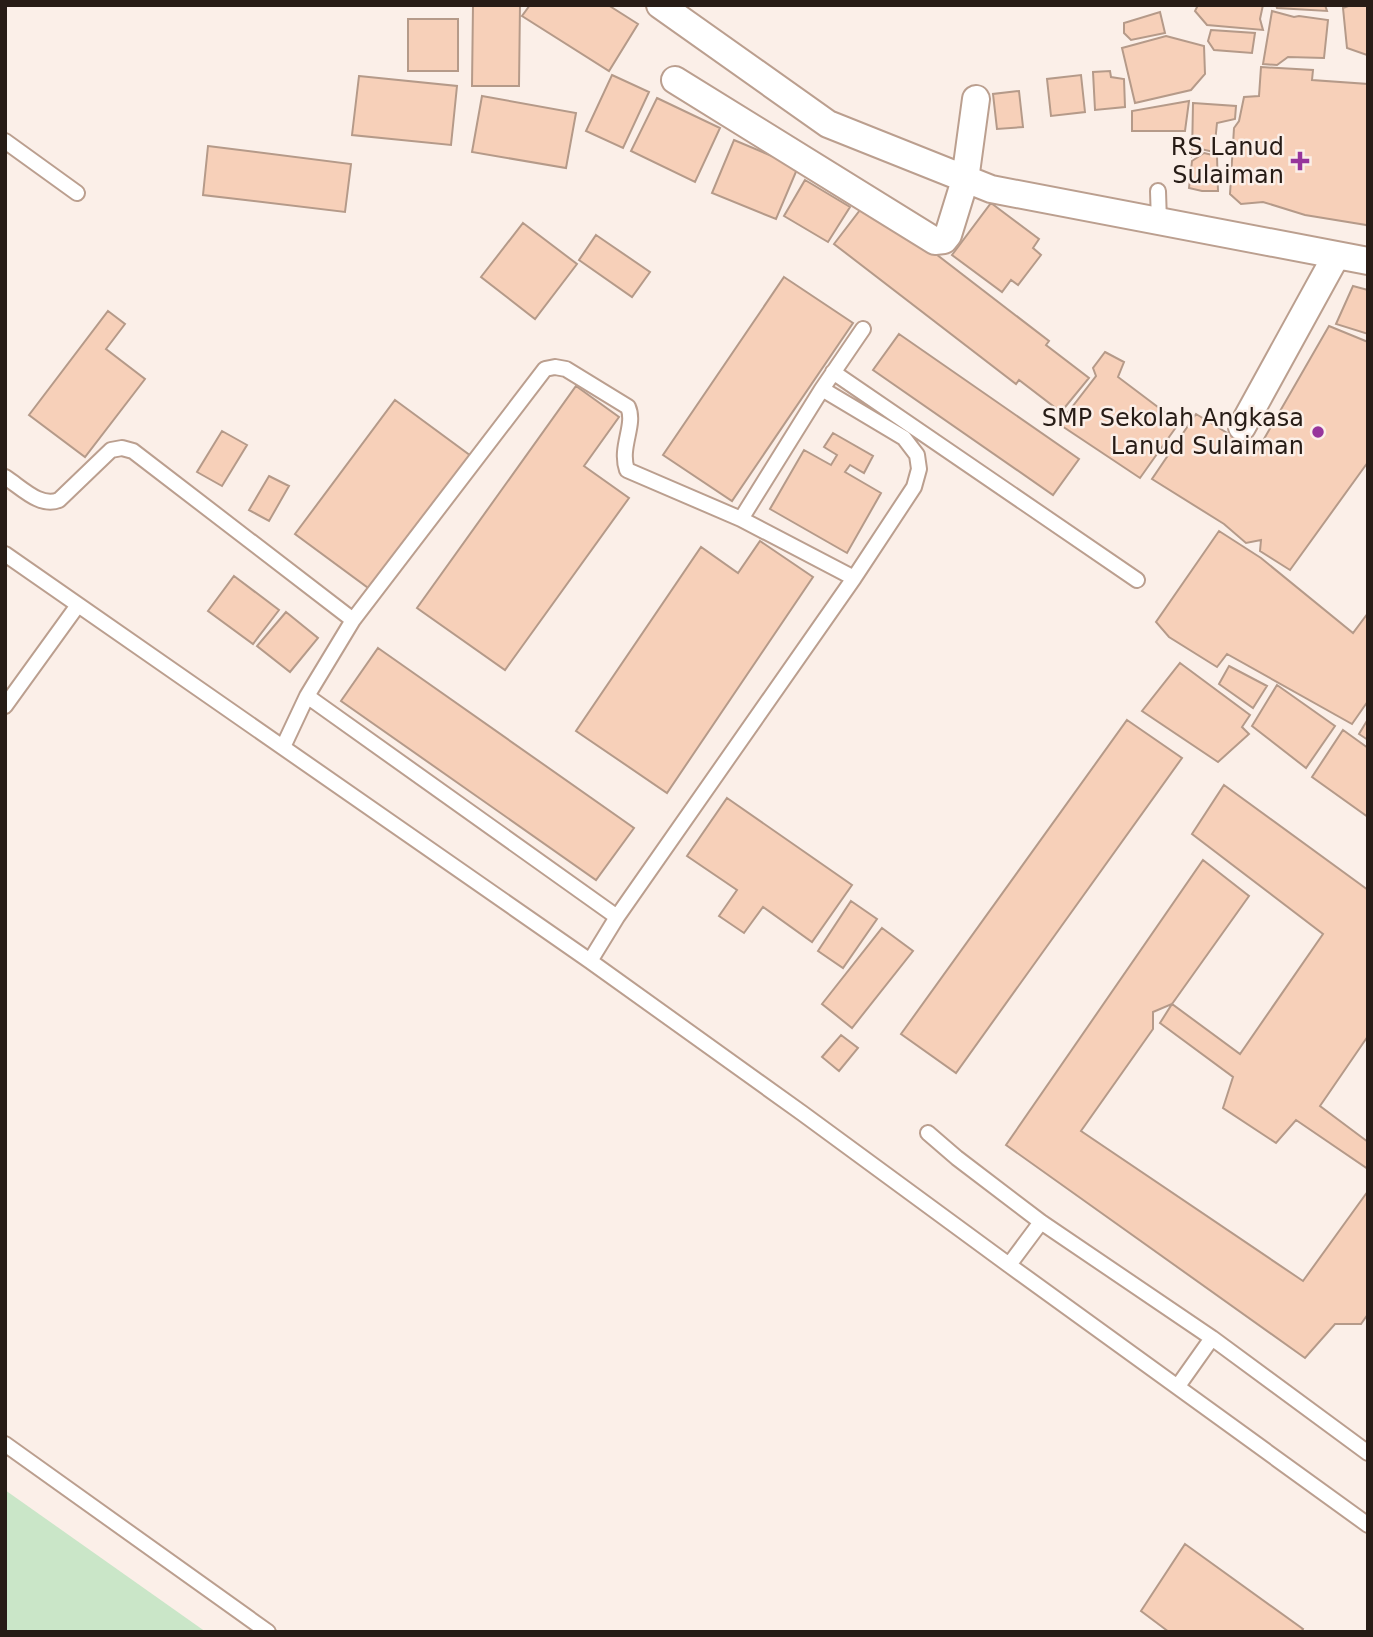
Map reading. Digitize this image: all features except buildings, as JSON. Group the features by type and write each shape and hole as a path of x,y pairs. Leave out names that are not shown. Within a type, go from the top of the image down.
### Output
{"street":[{"path":"660,5 828,124 965,180 991,189 1368,261"},
{"path":"675,80 935,241 944,240 948,235 965,180 976,99"},
{"path":"1241,427 1336,256"}],"lane":[{"path":"5,141 77,193"},
{"path":"1158,191 1159,222"},
{"path":"741,519 822,388 863,329"},
{"path":"283,747 307,696 353,620 545,369 566,369 628,407 631,417 624,454 627,470 741,519 854,578"},
{"path":"833,372 1136,580"},
{"path":"590,961 914,487 919,469 917,455 904,438 822,388"},
{"path":"5,477 42,501 52,503 59,500 110,450 122,448 134,451 353,620"},
{"path":"5,554 590,961 1368,1525"},
{"path":"5,706 78,605"},
{"path":"307,696 617,918"},
{"path":"928,1133 1041,1222 1212,1338 1368,1453"},
{"path":"1009,1265 1041,1222"},
{"path":"1178,1386 1212,1338"},
{"path":"5,1444 268,1632"}],"green space":[{"path":"5,1490 206,1632 5,1632"}],"place":[{"name":"RS Lanud Sulaiman","path":"1300,161"},
{"name":"SMP Sekolah Angkasa Lanud Sulaiman","path":"1318,432"}]}
